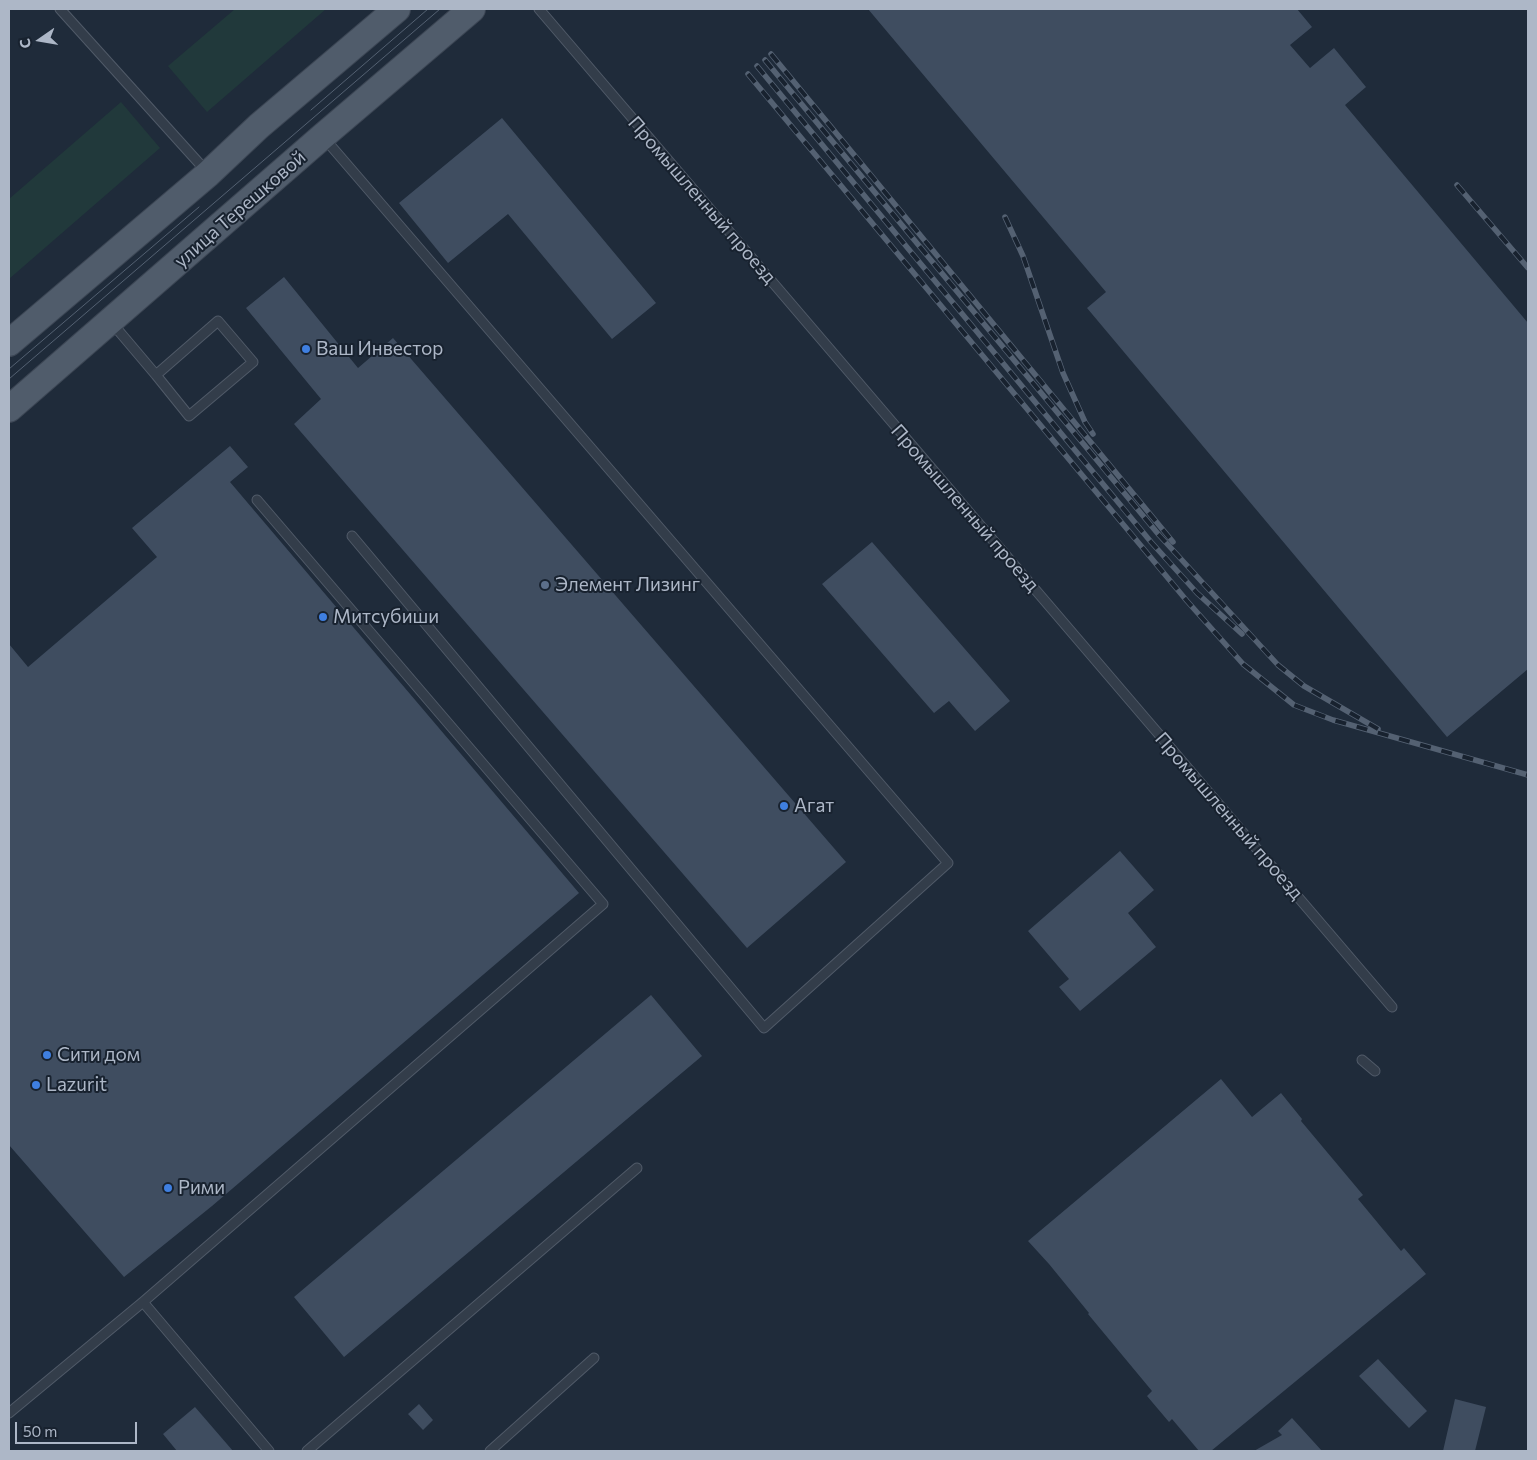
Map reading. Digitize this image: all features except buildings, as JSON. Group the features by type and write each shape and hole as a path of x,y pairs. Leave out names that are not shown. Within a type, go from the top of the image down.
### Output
{"main road":[{"path":"9,344 208,174 259,126 397,9"},
{"name":"улица Терешковой","path":"9,409 472,9"}],"lane":[{"path":"60,9 208,174"},
{"name":"Промышленный проезд","path":"539,9 1392,1007"},
{"path":"323,136 948,863 764,1028 352,536"},
{"path":"111,321 189,416 253,362 218,321 156,375"},
{"path":"9,1413 142,1302 603,904 257,500"},
{"path":"1362,1060 1375,1071"},
{"path":"307,1451 637,1168"},
{"path":"142,1302 269,1451"},
{"path":"490,1451 594,1358"}],"green space":[{"path":"235,9 326,9 207,112 168,66"},
{"path":"121,102 160,148 9,279 9,199"}],"tram line":[{"path":"311,110 428,9"},
{"path":"9,379 440,9"},
{"path":"9,369 199,207"}],"railway":[{"path":"771,54 1173,542"},
{"path":"765,60 1159,535 1278,665 1304,686 1378,729"},
{"path":"757,66 1151,542 1197,593 1242,634"},
{"path":"748,74 1187,601 1243,664 1294,705 1333,720 1528,775"},
{"path":"1457,185 1528,268"},
{"path":"1005,217 1023,256 1063,373 1085,422 1093,434"}],"place":[{"name":"Ваш Инвестор","path":"306,349"},
{"name":"Элемент Лизинг","path":"545,585"},
{"name":"Митсубиши","path":"323,617"},
{"name":"Агат","path":"784,806"},
{"name":"Сити дом","path":"47,1055"},
{"name":"Lazurit","path":"36,1085"},
{"name":"Рими","path":"168,1188"}]}
